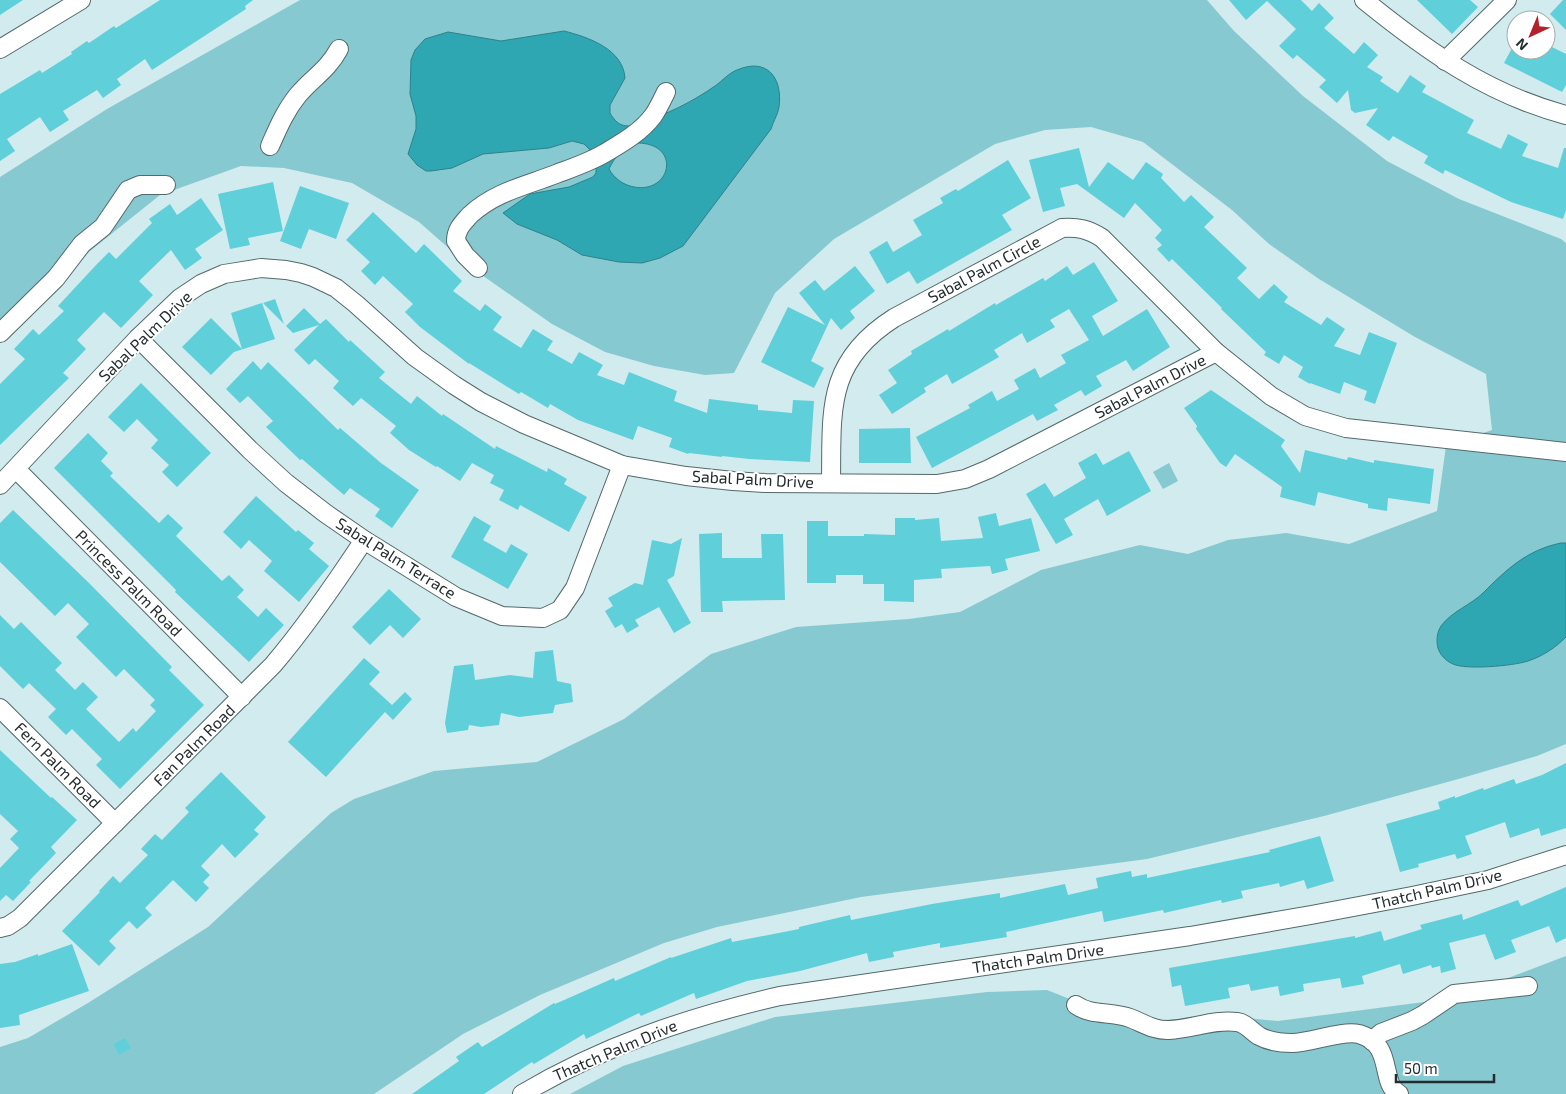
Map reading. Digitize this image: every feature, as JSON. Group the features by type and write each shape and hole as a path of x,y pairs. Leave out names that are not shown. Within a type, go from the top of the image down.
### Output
{"street":[{"path":"0,49 81,0"},
{"path":"1364,0 1445,61 1488,86 1523,102 1566,116"},
{"path":"1445,61 1507,0"},
{"path":"270,146 286,110 299,94 332,62 339,49"},
{"path":"478,268 465,255 456,241 457,232 467,219 489,200 502,193 587,162 621,144 636,133 654,115 666,92"},
{"path":"0,333 56,278 82,244 104,226 128,190 140,185 166,185"},
{"name":"Sabal Palm Circle","path":"832,483 832,409 844,368 860,344 870,334 894,318 1062,228 1076,227 1090,231 1102,238 1216,352"},
{"name":"Sabal Palm Drive","path":"0,485 138,338 180,298 212,278 236,271 261,268 301,273 313,277 346,296 415,357 481,402 524,424 622,465 686,476 734,481 832,483 937,484 965,479 990,469 1216,352 1270,396 1305,416 1346,428 1566,452"},
{"name":"Sabal Palm Terrace","path":"138,338 257,457 324,513 456,597 502,616 543,618 560,610 575,588 622,465"},
{"name":"Princess Palm Road","path":"16,469 242,697"},
{"name":"Fan Palm Road","path":"0,928 8,926 20,918 273,665 304,629 364,540"},
{"name":"Fern Palm Road","path":"0,708 115,823"},
{"name":"Thatch Palm Drive","path":"522,1094 586,1060 633,1040 690,1019 780,996 1190,936 1320,913 1488,880 1566,855"},
{"path":"1372,1041 1381,1032 1412,1021 1454,994 1528,986"},
{"path":"1076,1005 1083,1010 1129,1018 1160,1030 1189,1028 1218,1021 1239,1022 1249,1027 1258,1035 1276,1042 1306,1042 1339,1035 1358,1034 1372,1041 1380,1049 1386,1062 1390,1084 1398,1094"}],"shaded area":[{"path":"300,0 1207,0 1234,31 1303,96 1387,161 1459,199 1561,239 1566,243 1566,744 1537,756 1324,816 1147,859 861,897 717,927 664,943 540,995 463,1034 374,1094 0,1094 0,1047 28,1038 88,1003 208,927 331,813 354,799 434,771 537,762 624,719 711,654 796,627 909,619 960,612 1041,570 1140,545 1188,554 1228,540 1286,533 1349,544 1437,511 1446,446 1492,430 1486,374 1415,337 1319,279 1269,244 1232,210 1143,142 1091,127 1045,130 995,144 834,239 775,293 734,373 705,375 654,366 605,352 552,324 469,266 419,222 352,183 284,168 241,166 160,195 90,251 0,340 0,177 107,109"},
{"path":"564,31 603,46 618,59 623,68 625,78 610,105 610,113 617,122 625,126 649,120 688,103 734,71 757,66 765,68 775,79 780,97 778,110 771,129 683,246 660,258 642,263 619,262 582,255 557,240 517,224 503,213 530,194 569,187 593,177 596,173 596,161 591,151 584,144 572,141 549,148 483,154 452,168 431,171 426,171 417,165 408,154 416,129 416,116 410,94 411,60 415,50 425,39 448,32 501,41","holes":["638,143 652,145 661,151 666,159 666,168 663,176 656,183 647,187 626,185 619,181 609,169 617,156 628,146"]},
{"path":"1169,463 1178,481 1163,489 1153,472"},
{"path":"1566,543 1566,637 1539,657 1512,664 1468,667 1453,664 1444,658 1439,651 1437,640 1440,628 1445,621 1478,597 1518,562 1538,550"},
{"path":"1566,956 1566,1094 570,1094 623,1066 775,1017 987,992 1047,990 1085,1005 1163,1020 1225,1016 1278,1021 1455,998"}],"building":[{"path":"0,0 23,0 0,15"},
{"path":"160,0 253,0 245,6 246,9 152,70 145,59 117,79 121,85 103,98 97,90 63,111 69,120 50,132 40,117 7,139 15,151 0,161 0,94 40,70 42,73 72,54 71,52 87,41 89,43 114,26 116,28"},
{"path":"1229,0 1301,0 1312,11 1319,3 1334,18 1324,28 1354,54 1364,42 1378,55 1367,67 1383,77 1380,81 1398,93 1410,75 1426,86 1422,92 1474,120 1467,133 1501,149 1508,134 1528,144 1522,156 1558,168 1564,148 1566,148 1566,210 1563,219 1511,202 1445,170 1443,174 1424,163 1428,156 1393,136 1389,141 1366,125 1378,108 1355,113 1351,110 1348,90 1337,103 1319,87 1326,80 1297,55 1293,59 1279,46 1296,29 1267,1 1246,20"},
{"path":"1417,0 1470,0 1478,7 1452,34"},
{"path":"1563,0 1566,0 1566,30 1556,20 1556,10 1554,10"},
{"path":"1556,49 1566,54 1566,85 1562,92 1504,63 1506,59 1556,60"},
{"path":"1079,148 1089,187 1108,162 1133,180 1146,162 1163,174 1161,178 1184,202 1191,195 1214,217 1204,227 1247,268 1237,278 1259,299 1274,284 1288,297 1284,302 1321,325 1327,317 1345,329 1334,346 1360,355 1369,332 1397,343 1375,404 1364,400 1367,391 1344,382 1340,394 1310,384 1298,377 1303,367 1284,355 1279,364 1264,355 1266,352 1222,308 1172,259 1169,262 1157,249 1162,245 1155,238 1162,230 1135,203 1124,218 1077,184 1060,188 1065,206 1043,212 1029,160"},
{"path":"1008,160 1031,198 1002,215 1012,230 917,284 909,271 887,284 869,252 887,241 893,252 922,235 913,220 943,203 940,198 956,189 958,191"},
{"path":"273,182 283,231 248,238 250,245 230,249 218,194"},
{"path":"300,186 349,203 336,239 309,229 301,249 280,241"},
{"path":"201,198 223,230 195,249 202,258 185,270 171,250 139,281 153,295 121,328 104,312 77,340 86,349 63,373 69,378 0,445 0,384 25,359 14,349 33,329 39,335 64,311 58,306 109,252 116,259 152,223 149,219 170,204 177,215"},
{"path":"373,212 416,253 424,244 462,281 453,291 480,311 485,304 502,317 493,330 521,348 533,329 553,341 547,350 572,364 579,352 603,365 597,375 624,385 629,372 677,391 674,401 707,413 709,399 758,405 758,410 792,413 793,400 814,401 810,462 688,454 669,447 672,438 638,426 633,440 578,420 550,404 548,408 521,392 519,394 469,364 420,327 405,312 413,304 383,276 375,285 361,271 370,262 346,240"},
{"path":"1094,262 1118,301 1092,316 1103,336 1147,309 1170,347 1133,371 1126,360 1096,376 1102,386 1085,396 1081,390 1054,405 1058,410 1037,421 1033,414 932,468 916,437 970,408 968,405 992,391 997,401 1019,389 1014,380 1035,368 1040,378 1066,363 1061,355 1089,340 1069,309 1050,320 1055,327 1027,343 1022,333 994,350 999,357 952,384 947,374 924,388 926,392 892,414 879,395 897,383 888,370 912,354 911,351 995,303 996,305 1043,278 1045,281 1067,266 1073,275"},
{"path":"855,266 875,291 850,311 855,318 841,330 831,318 811,361 824,368 814,388 761,362 788,307 825,325 799,293 815,280 824,291"},
{"path":"275,299 284,324 263,303"},
{"path":"262,303 275,339 234,352 211,375 182,347 211,318 242,349 231,313"},
{"path":"304,308 320,324 326,319 349,342 350,340 385,372 379,378 411,404 417,396 442,416 443,414 495,449 496,446 547,472 548,468 567,479 564,484 587,497 569,532 520,505 518,510 499,500 504,490 490,483 494,475 472,463 460,481 409,450 390,433 396,426 361,398 353,406 333,388 339,381 315,359 309,365 294,350 319,325 293,333 286,326"},
{"path":"253,361 261,370 268,362 338,430 340,428 381,463 419,490 392,528 375,516 380,509 350,488 344,495 302,459 300,460 266,427 273,421 248,396 240,403 226,389"},
{"path":"141,383 211,453 177,487 162,472 169,465 151,448 158,440 137,419 124,432 108,417"},
{"path":"1211,390 1285,440 1281,446 1300,473 1305,450 1347,460 1348,457 1374,463 1374,460 1434,469 1430,504 1388,498 1387,511 1368,508 1368,504 1318,492 1315,506 1280,497 1282,487 1235,454 1226,467 1220,463 1196,429 1197,426 1184,408"},
{"path":"910,428 911,463 859,463 859,429"},
{"path":"88,433 108,453 101,461 113,473 110,476 159,523 168,514 183,528 176,536 222,581 229,575 244,590 237,597 258,617 266,608 284,625 249,662 175,592 176,590 54,468"},
{"path":"1129,451 1151,491 1107,516 1098,499 1064,519 1073,535 1056,544 1026,494 1045,483 1054,497 1086,478 1078,463 1096,453 1103,465"},
{"path":"256,496 296,532 298,530 314,543 309,549 329,566 299,602 264,571 272,561 249,540 241,549 223,532"},
{"path":"13,510 172,667 169,670 204,705 120,789 96,765 102,759 72,729 66,735 48,717 56,709 29,683 23,689 0,666 0,615 14,629 21,622 62,663 55,670 75,690 83,682 98,697 86,709 119,742 133,728 136,732 156,711 150,705 155,700 124,669 116,677 76,637 89,624 68,603 55,616 0,562 0,523"},
{"path":"996,513 999,526 1031,518 1040,551 1005,559 1008,570 992,574 990,566 941,569 942,578 914,580 914,602 884,601 884,584 863,584 863,575 836,575 836,583 807,583 807,521 828,521 828,536 864,536 864,534 895,535 895,518 915,518 915,520 939,518 941,541 983,538 978,517"},
{"path":"474,516 491,526 483,540 506,553 511,544 528,554 508,589 451,557"},
{"path":"722,533 722,558 762,558 761,534 783,534 785,600 722,601 723,612 701,612 699,534"},
{"path":"682,538 674,576 667,580 691,623 674,633 659,607 635,620 639,626 627,633 622,624 615,628 605,611 613,606 608,598 635,583 643,585 652,540 671,544"},
{"path":"389,589 421,619 403,638 390,625 370,645 352,627"},
{"path":"553,650 557,681 571,684 573,702 555,705 553,713 519,717 501,713 499,725 481,727 469,725 468,730 447,733 445,723 454,666 473,664 475,680 510,675 533,678 535,652"},
{"path":"364,658 380,672 369,684 392,705 405,692 412,699 393,720 385,712 326,777 288,742"},
{"path":"0,750 77,820 51,847 56,853 13,901 6,895 0,901 0,868 19,848 10,839 18,831 0,814"},
{"path":"1566,763 1566,828 1541,836 1539,828 1510,838 1505,822 1465,836 1472,854 1457,859 1455,854 1418,864 1419,867 1400,872 1386,824 1440,809 1438,802 1455,796 1455,798 1483,788 1484,790 1514,779 1516,784 1542,775"},
{"path":"221,772 266,817 254,830 259,834 235,858 222,844 201,866 210,875 203,882 209,888 196,902 173,880 145,908 152,915 137,929 129,921 109,941 116,948 99,966 62,931 113,876 120,883 148,855 141,849 155,834 162,840 189,812 185,808"},
{"path":"1320,836 1334,881 1307,889 1304,880 1280,887 1279,883 1241,891 1243,898 1222,903 1221,900 1164,913 1163,910 1104,922 1102,911 1006,932 1007,937 940,948 940,943 893,952 894,957 869,962 867,953 800,971 747,981 696,999 694,993 641,1016 639,1013 586,1039 584,1034 534,1064 532,1062 484,1094 412,1094 459,1061 456,1057 478,1042 482,1047 554,1003 614,978 615,981 671,957 731,938 732,942 799,929 799,927 850,915 851,920 1000,893 1000,898 1065,884 1068,895 1098,888 1096,878 1131,871 1132,877 1147,874 1147,878 1270,852 1269,850"},
{"path":"1566,887 1566,938 1556,943 1549,926 1511,940 1516,952 1495,960 1485,934 1449,943 1456,969 1441,973 1440,966 1432,968 1431,965 1403,974 1400,964 1362,976 1364,984 1342,988 1340,978 1303,984 1304,991 1280,996 1278,986 1251,991 1249,984 1228,988 1230,998 1185,1006 1181,985 1172,987 1169,968 1355,936 1355,938 1381,931 1384,941 1422,929 1420,925 1462,914 1463,920 1518,900 1521,906"},
{"path":"72,944 89,991 19,1015 20,1025 0,1028 0,964 15,962 38,954 38,956"},
{"path":"125,1038 131,1048 119,1055 114,1044"}]}
